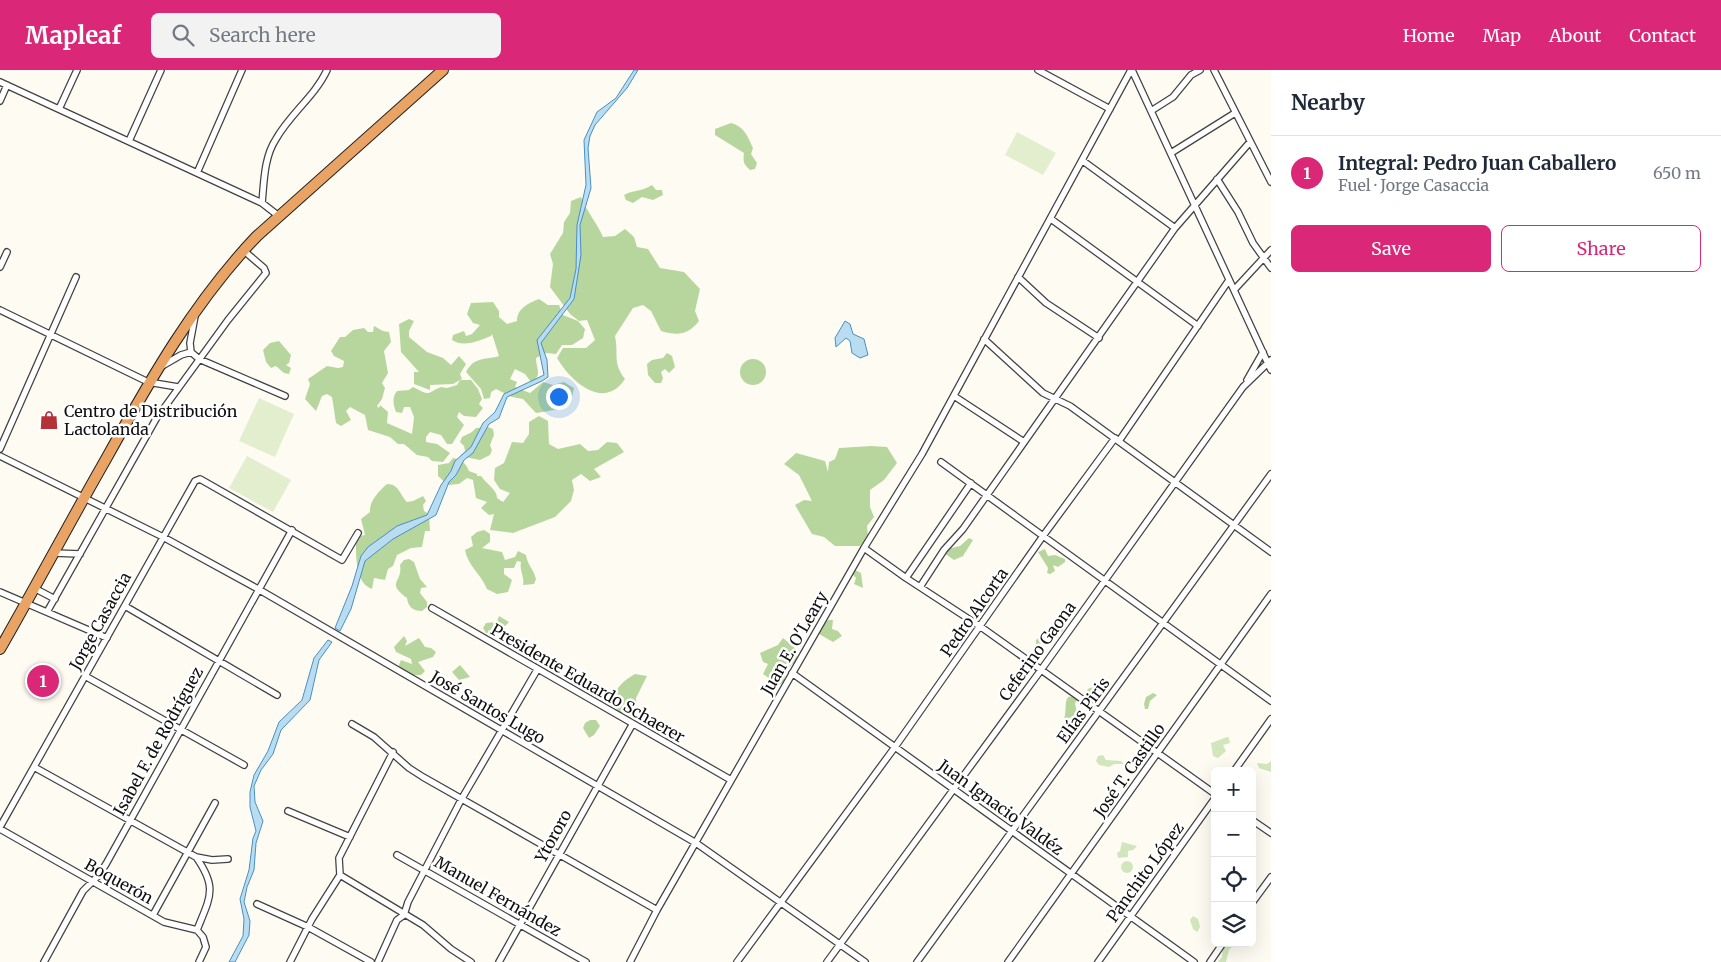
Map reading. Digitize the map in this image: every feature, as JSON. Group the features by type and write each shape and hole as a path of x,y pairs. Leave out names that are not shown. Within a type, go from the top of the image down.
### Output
{"highway":[{"path":"0,649 148,382 196,309 243,250 443,70"}],"street":[{"path":"59,109 77,70"},
{"path":"129,142 161,70"},
{"path":"197,173 242,70"},
{"path":"262,203 266,166 275,139 322,82 328,70"},
{"path":"1038,70 1110,109"},
{"path":"1132,70 1263,352 1269,361 1271,370"},
{"name":"Juan E. O'Leary","path":"630,962 657,910 792,673 864,548 922,454 1132,70"},
{"path":"1151,110 1172,97 1191,75 1200,70"},
{"path":"1214,70 1271,182"},
{"path":"0,82 262,203 280,217"},
{"path":"0,101 7,85"},
{"path":"1170,153 1235,113"},
{"path":"920,587 944,550 963,529 986,494 1138,284 1175,228 1250,142"},
{"path":"1083,161 1175,228"},
{"path":"1217,179 1262,258 1271,268"},
{"path":"1051,219 1198,326"},
{"path":"47,612 156,419 199,359 266,273 264,268 243,250"},
{"path":"1234,290 1271,250"},
{"path":"0,267 7,252"},
{"path":"0,449 76,277"},
{"path":"1018,277 1046,303 1099,338"},
{"name":"Pedro Alcorta","path":"737,962 895,748 1043,536 1115,438 1119,441 1230,280"},
{"path":"196,309 191,332 191,352 199,359 285,396"},
{"path":"0,310 148,382 178,387"},
{"path":"984,339 1043,393 1070,406 1271,552"},
{"path":"156,370 181,355 191,352"},
{"path":"1243,387 1263,352"},
{"name":"Ceferino Gaona","path":"828,962 1041,670 1243,387 1269,361"},
{"path":"954,396 1024,442"},
{"name":"José Santos Lugo","path":"0,456 72,491 105,510 163,537 258,589 696,843 865,962"},
{"path":"941,462 1271,701"},
{"name":"Elías Piris","path":"917,962 1100,711 1232,525 1271,474"},
{"name":"Jorge Casaccia","path":"0,828 195,481 200,479 292,530"},
{"path":"906,578 971,483"},
{"path":"292,530 342,560 358,533"},
{"name":"Isabel F. de Rodríguez","path":"44,962 83,891 106,864 292,530"},
{"path":"864,548 981,627 1211,791"},
{"path":"54,552 80,554"},
{"path":"34,588 55,599"},
{"path":"0,592 106,638"},
{"name":"José T. Castillo","path":"1008,962 1271,594"},
{"path":"125,606 277,695"},
{"name":"Presidente Eduardo Schaerer","path":"432,608 632,725 731,780"},
{"path":"378,962 398,920 404,915 408,902 461,800 500,730 537,670"},
{"name":"Juan Ignacio Valdéz","path":"792,673 1194,962"},
{"path":"85,676 244,764"},
{"path":"1237,767 1271,718"},
{"path":"352,724 374,737 409,768 461,800 657,910"},
{"name":"Ytororo","path":"499,962 632,725"},
{"path":"290,962 308,927 340,875 339,858 393,752"},
{"path":"34,767 196,857 209,876 211,885 207,904 196,930 203,937 206,947 199,962"},
{"path":"153,916 190,852 215,803"},
{"name":"Panchito López","path":"1098,962 1211,804"},
{"path":"288,811 350,837"},
{"path":"1256,823 1271,834"},
{"name":"Boquerón","path":"0,828 164,922 196,930"},
{"name":"Manuel Fernández","path":"397,855 586,962"},
{"path":"196,857 212,860 228,859"},
{"path":"340,875 423,926 451,949 471,962"},
{"path":"1253,902 1271,877"},
{"path":"257,904 308,927 371,962"},
{"path":"1210,962 1220,947"}],"green space":[{"path":"731,123 745,132 753,148 751,154 757,163 755,169 750,170 746,166 744,153 715,135 715,129"},
{"path":"1017,132 1056,153 1043,175 1005,155"},
{"path":"652,185 656,190 662,190 663,195 653,200 642,197 633,203 626,200 624,195"},
{"path":"581,197 603,237 615,236 625,229 634,237 637,247 648,249 660,268 684,272 700,289 695,311 699,321 687,332 673,334 661,331 651,311 643,305 633,308 615,336 617,363 625,379 617,388 607,393 588,390 579,384 557,358 563,348 586,348 595,340 587,320 579,321 570,314 550,287 553,264 550,254 563,233 564,222 570,213 571,201"},
{"path":"539,299 548,305 559,305 563,315 578,321 585,329 583,338 572,345 562,345 556,354 546,353 536,358 538,374 535,380 531,382 525,374 515,369 510,379 517,382 515,387 530,393 543,382 553,385 564,382 574,388 571,402 560,409 536,413 523,399 512,397 496,389 491,392 490,398 484,399 481,389 466,372 477,361 499,356 492,334 491,336 467,343 452,340 453,335 464,331 466,336 472,334 480,325 473,323 467,314 471,303 493,302 499,311 499,317 507,324 517,321 521,309"},
{"path":"409,319 414,321 409,331 409,337 427,352 443,358 451,365 459,356 466,364 460,374 462,379 453,384 430,385 430,390 414,384 414,372 419,372 401,352 399,324"},
{"path":"374,326 389,332 391,342 384,351 388,373 382,383 385,388 382,399 377,406 379,408 380,405 388,412 387,423 412,434 414,417 410,407 404,407 402,413 396,412 394,396 397,391 409,390 413,387 429,393 441,387 447,388 457,385 460,380 471,380 478,389 482,399 479,404 483,408 476,417 464,416 459,412 457,417 464,425 452,444 447,444 441,435 430,432 426,437 426,442 437,444 450,453 443,462 432,461 428,457 417,455 404,444 398,444 390,437 368,430 365,415 350,407 346,411 351,420 341,426 336,423 332,397 327,394 322,396 316,411 305,399 310,384 308,379 327,366 343,367 344,361 334,356 331,351 340,337 345,337 353,330 364,328 368,332 373,332"},
{"path":"279,341 291,355 289,363 286,365 291,368 289,374 284,373 276,366 271,368 266,362 263,350 270,343"},
{"path":"667,353 672,356 675,367 669,373 665,369 661,372 663,378 661,383 655,383 648,375 647,364 652,360 663,358"},
{"path":"753,359 762,363 766,372 762,381 753,385 744,381 740,372 744,363"},
{"path":"259,398 294,414 275,457 239,441"},
{"path":"539,416 548,421 549,444 558,449 580,444 588,451 598,450 607,442 617,443 624,452 594,469 601,477 590,481 581,474 572,480 574,490 571,501 555,517 513,533 490,530 494,514 489,515 481,508 487,502 476,498 473,480 467,478 459,484 448,485 438,476 438,465 449,463 453,458 461,460 469,471 477,474 477,476 481,476 493,489 497,498 503,502 510,493 500,489 494,480 495,468 504,463 512,442 523,443 529,434 529,422"},
{"path":"488,427 493,429 494,435 490,445 492,450 490,455 480,460 460,456 465,451 464,446 460,442 462,437 476,428"},
{"path":"887,447 897,463 884,480 870,490 870,507 874,517 867,526 868,537 860,546 835,546 824,537 812,534 795,505 804,500 812,501 799,475 784,464 796,453 825,461 828,472 829,462 835,459 839,448"},
{"path":"247,456 291,480 273,512 229,488"},
{"path":"387,484 397,488 407,502 423,496 426,501 423,505 424,511 429,514 430,531 425,531 422,547 411,548 397,555 393,566 388,569 385,580 374,578 372,589 366,586 359,575 356,541 359,536 365,535 361,519 370,512 373,500"},
{"path":"484,530 490,534 490,542 482,548 502,552 505,560 515,557 518,551 526,555 536,579 534,584 523,585 521,562 517,561 514,568 504,568 504,574 512,580 508,592 497,594 487,589 469,561 465,550 473,546 471,537 477,532"},
{"path":"969,538 973,540 963,556 954,560 944,553 947,549 960,546"},
{"path":"1045,549 1048,556 1055,555 1065,559 1065,562 1058,567 1053,565 1055,571 1050,574 1047,573 1048,568 1038,552"},
{"path":"409,559 414,562 420,579 427,587 421,588 420,593 427,602 427,607 422,611 412,608 408,604 407,598 397,589 396,585 400,565 404,560"},
{"path":"853,569 861,573 863,588 854,584 856,578 852,574"},
{"path":"499,616 509,622 497,634 486,633 483,628 486,623 497,622"},
{"path":"1058,619 1065,625 1062,632 1050,638 1051,643 1036,650 1036,640 1047,631 1054,620"},
{"path":"828,620 833,620 832,629 838,631 842,636 833,642 819,634 819,630"},
{"path":"404,636 407,641 405,646 419,638 425,647 431,648 436,652 433,657 418,662 425,671 421,675 410,675 400,671 399,665 401,660 412,664 411,659 396,652 394,647"},
{"path":"783,638 796,649 797,660 785,671 784,682 779,685 763,674 768,664 763,662 760,653 778,645"},
{"path":"460,665 470,677 459,680 452,672"},
{"path":"635,674 647,676 636,698 637,710 631,715 619,713 614,701 616,690 624,681"},
{"path":"1090,688 1094,688 1097,693 1096,697 1090,698 1087,695 1087,691"},
{"path":"1153,693 1157,695 1150,701 1148,709 1145,709 1146,697"},
{"path":"1074,696 1078,699 1075,703 1077,713 1074,717 1064,719 1067,699"},
{"path":"590,720 596,720 600,726 594,735 589,738 583,728 585,723"},
{"path":"1227,737 1230,743 1223,745 1226,751 1218,758 1213,756 1211,743"},
{"path":"1103,755 1106,760 1121,761 1124,764 1114,764 1109,767 1099,765 1096,761 1098,756"},
{"path":"1271,761 1271,772 1259,768 1257,763 1267,764"},
{"path":"1122,842 1137,846 1133,850 1128,851 1128,857 1118,858 1117,853 1120,851"},
{"path":"1125,861 1129,861 1133,867 1129,873 1125,873 1121,869 1121,865"},
{"path":"1193,916 1198,919 1200,927 1197,932 1193,929 1190,920"},
{"path":"1223,947 1232,947 1229,950 1226,962 1218,962 1222,957"}],"water":[{"path":"634,70 638,70 627,88 595,125 590,136 588,148 591,188 580,225 581,255 574,299 541,343 547,360 548,377 507,397 499,418 489,424 473,453 464,460 456,475 449,482 436,515 393,539 365,561 351,609 340,631 335,628 352,586 361,556 368,547 397,526 427,515 455,461 471,447 483,423 495,412 504,394 544,375 537,340 570,298 576,269 577,225 586,185 584,140 597,112 616,98"},
{"path":"845,321 850,324 853,334 864,339 868,355 860,358 852,353 850,341 846,338 836,347 835,338"},
{"path":"328,640 332,642 319,660 310,700 281,730 273,754 261,770 254,786 255,802 263,821 256,843 254,870 247,887 244,902 250,921 249,935 235,962 229,962 243,936 244,919 240,899 249,870 253,838 256,831 250,807 250,792 254,775 268,751 279,722 302,700 314,658"}],"place":[{"name":"Centro de Distribución Lactolanda","path":"49,420"},
{"name":"Integral: Pedro Juan Caballero","path":"43,681"}]}
